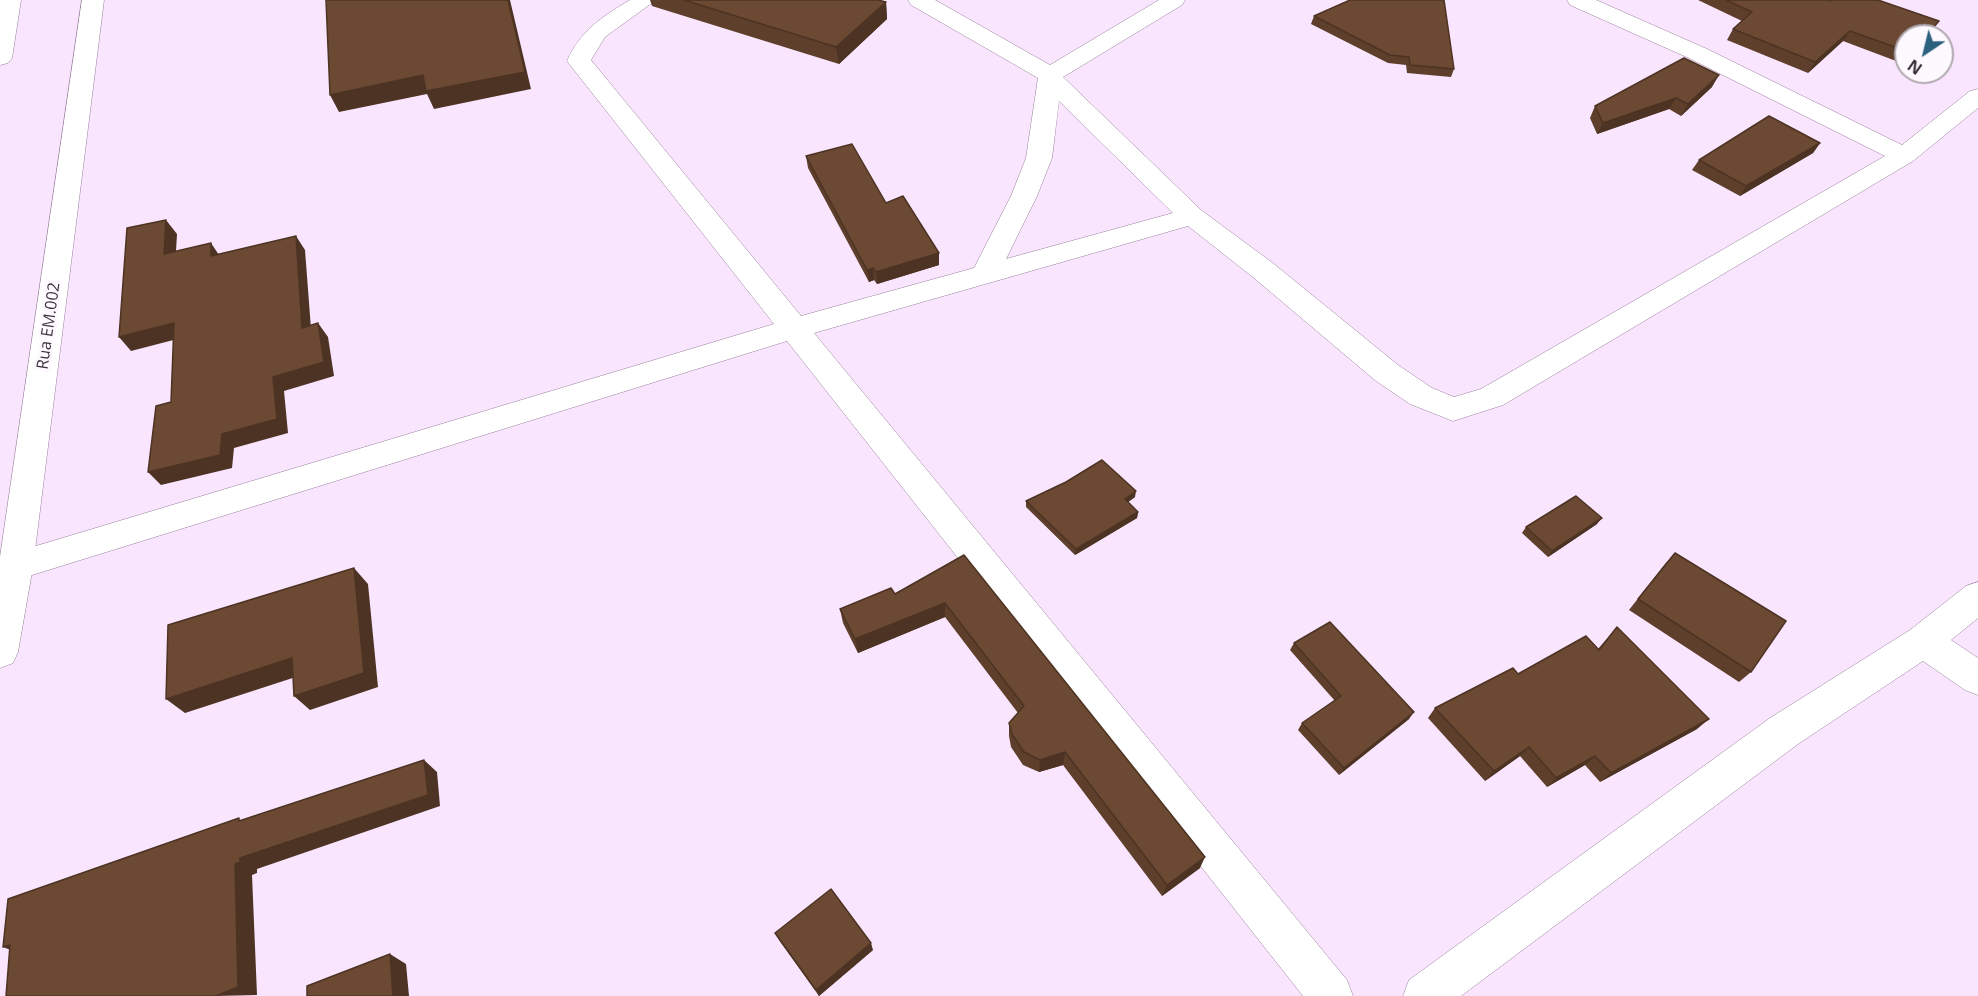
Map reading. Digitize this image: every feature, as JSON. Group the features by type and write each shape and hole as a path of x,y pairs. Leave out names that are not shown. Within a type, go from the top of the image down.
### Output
{"street":[{"path":"0,58 10,0"},
{"name":"Rua EM.002","path":"0,652 16,566 93,0"},
{"path":"645,0 596,30 583,46 579,61 1331,996"},
{"path":"919,0 1050,75 1059,88 1192,216 1264,271 1388,373 1421,396 1454,409 1492,397 1904,156 1978,96"},
{"path":"1050,75 1174,0"},
{"path":"1578,0 1699,54 1904,156"},
{"path":"984,275 1024,196 1039,158 1050,75"},
{"path":"16,566 795,328 1192,216"},
{"path":"1425,996 1784,732 1923,641 1978,597"},
{"path":"1923,641 1978,678"}],"building":[{"path":"326,0 508,0 525,72 426,91 423,75 330,95"},
{"path":"684,0 878,0 886,2 836,47"},
{"path":"1350,0 1444,0 1454,69 1410,65 1409,57 1390,55 1314,16"},
{"path":"1726,0 1878,0 1939,21 1936,24 1894,24 1894,47 1850,31 1815,62 1733,29 1752,12"},
{"path":"1684,58 1719,75 1688,104 1676,98 1603,123 1595,106"},
{"path":"1769,116 1820,143 1746,186 1699,160"},
{"path":"852,144 886,203 903,196 939,253 876,272 873,268 867,270 806,156"},
{"path":"166,220 164,254 211,243 211,256 296,236 302,328 318,323 324,362 273,377 277,419 222,434 220,455 148,472 156,406 171,402 174,323 119,337 127,228"},
{"path":"1102,460 1136,491 1125,499 1138,512 1076,549 1026,501 1066,482"},
{"path":"1576,496 1602,518 1552,551 1526,527"},
{"path":"1675,553 1786,621 1751,672 1638,599"},
{"path":"964,555 1205,857 1167,885 1065,752 1040,760 1024,752 1012,734 1009,723 1024,706 945,603 855,639 840,609 891,588 895,594"},
{"path":"354,568 364,673 294,696 292,658 166,699 168,625"},
{"path":"1330,622 1414,712 1344,768 1302,723 1341,696 1294,643"},
{"path":"1617,627 1709,719 1611,773 1595,756 1556,778 1529,747 1494,771 1435,708 1513,668 1518,674 1586,636 1599,650"},
{"path":"424,760 428,795 240,858 240,862 235,864 238,987 216,996 6,996 10,945 3,947 8,899 239,818 239,821"},
{"path":"831,889 871,943 816,990 775,933"},
{"path":"390,954 393,996 307,996 307,986"}]}
